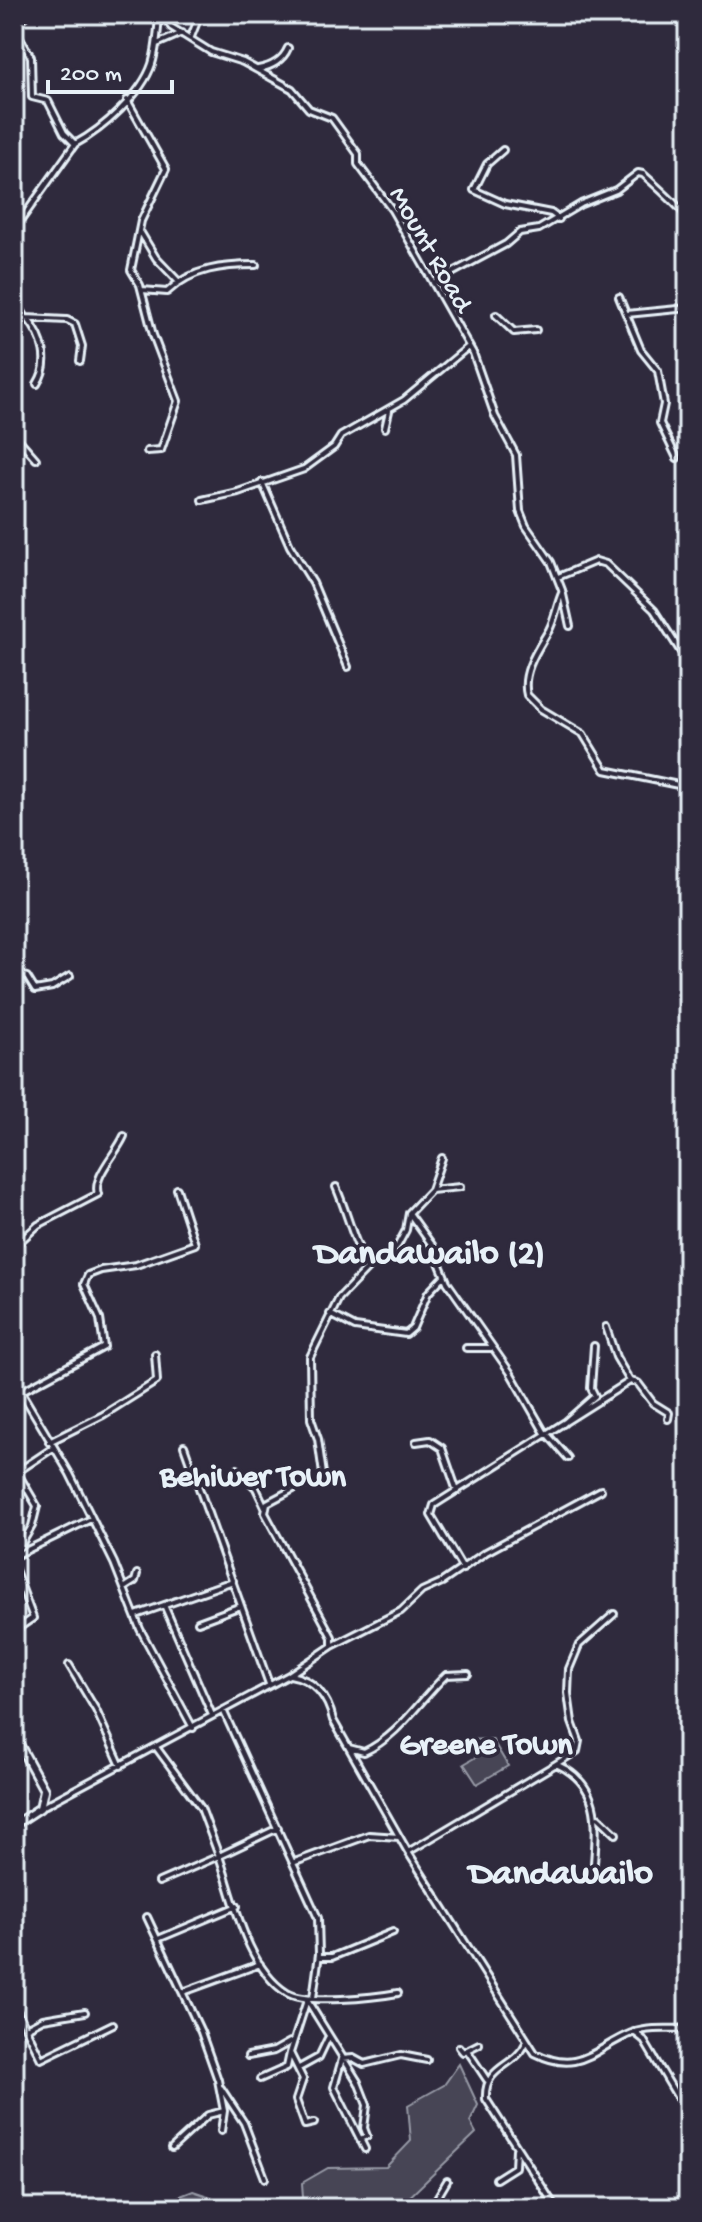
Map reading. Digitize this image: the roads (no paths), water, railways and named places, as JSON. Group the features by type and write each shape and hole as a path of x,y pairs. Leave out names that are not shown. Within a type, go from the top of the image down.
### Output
{"main road":[{"path":"14,1735 44,1790 40,1808 14,1825"}],"street":[{"path":"27,14 15,24 31,57 32,97 48,101 64,133 75,144"},
{"path":"14,229 75,144 89,136 143,82 157,44 161,14"},
{"name":"Mount Road","path":"161,14 171,27 211,52 255,69 292,89 309,109 332,118 358,154 358,164 392,210 468,347 495,416 516,455 520,511 557,577 570,626"},
{"path":"191,37 200,14"},
{"path":"157,44 182,33"},
{"path":"255,69 270,67 284,57 288,48"},
{"path":"127,100 165,165 140,230 131,270 142,290 153,335 178,401 166,443 161,450 147,451"},
{"path":"503,150 487,164 474,190 505,204 551,213 559,219"},
{"path":"433,283 506,244 520,232 539,229 641,173 665,199 686,212 688,219"},
{"path":"140,230 156,258 178,281"},
{"path":"142,290 167,292 178,281 219,265 256,265"},
{"path":"619,297 641,350 658,371 664,404 660,423 677,458"},
{"path":"14,298 44,345 42,376 37,384"},
{"path":"627,314 688,308"},
{"path":"496,315 514,332 536,330"},
{"path":"28,319 73,322 81,341 80,361"},
{"path":"202,500 304,469 341,436 389,409 468,347"},
{"path":"385,428 389,409"},
{"path":"14,434 36,459"},
{"path":"262,482 290,546 313,583 348,667"},
{"path":"557,577 596,561 606,564 654,610 688,663"},
{"path":"562,590 550,628 540,642 526,677 527,695 541,709 583,734 605,770 688,787"},
{"path":"14,973 27,977 35,990 52,987 70,976"},
{"path":"14,1247 38,1225 98,1194 98,1179 115,1157 124,1136"},
{"path":"266,1509 267,1503 299,1486 324,1481 318,1439 311,1419 310,1357 330,1314 369,1267 388,1257 398,1245 409,1213 431,1190 442,1158"},
{"path":"336,1187 352,1222 359,1254 369,1267"},
{"path":"431,1190 460,1187"},
{"path":"20,1392 104,1347 100,1319 84,1284 88,1275 136,1265 195,1244 177,1189"},
{"path":"409,1213 432,1245 444,1276 510,1372 547,1434 568,1458"},
{"path":"330,1314 355,1327 406,1334 413,1328 428,1293 444,1276"},
{"path":"606,1327 616,1357 630,1381 638,1383 653,1403 663,1407 669,1413 668,1419"},
{"path":"562,1426 574,1411 595,1396 591,1388 594,1346"},
{"path":"466,1348 491,1348"},
{"path":"49,1442 103,1415 157,1381 155,1354"},
{"path":"14,1380 91,1519 193,1728"},
{"path":"463,1569 431,1515 434,1505 630,1381"},
{"path":"416,1442 430,1440 442,1448 457,1491"},
{"path":"184,1446 269,1684"},
{"path":"15,1557 32,1526 37,1506 17,1472 53,1448"},
{"path":"237,1469 256,1488 272,1528 332,1637 332,1646"},
{"path":"40,1808 289,1675 332,1646 401,1611 422,1591 463,1569 486,1552 601,1490"},
{"path":"15,1557 91,1519"},
{"path":"14,1569 33,1618 14,1631"},
{"path":"124,1588 135,1581 137,1574"},
{"path":"136,1615 233,1581"},
{"path":"164,1605 212,1715"},
{"path":"198,1622 241,1606"},
{"path":"408,1852 577,1751 579,1741 572,1722 569,1669 579,1645 614,1614"},
{"path":"69,1665 96,1710 121,1767"},
{"path":"347,1747 364,1752 373,1748 400,1727 446,1675 468,1674"},
{"path":"289,1675 309,1681 330,1705 333,1720 347,1747 399,1837 535,2053 551,2061 569,2062 593,2057 634,2032 652,2028 688,2029"},
{"path":"223,1710 318,1918 319,1957 310,1999 291,2041 287,2067 260,2079"},
{"path":"156,1747 201,1808 260,1964 286,1993 310,1999 398,1993"},
{"path":"556,1764 565,1768 589,1793 598,1817 594,1863"},
{"path":"598,1817 616,1834"},
{"path":"159,1882 278,1828"},
{"path":"295,1862 369,1835 399,1837"},
{"path":"158,1939 237,1906"},
{"path":"147,1917 183,1992 221,2088 244,2123 265,2178"},
{"path":"319,1957 332,1957 393,1932"},
{"path":"183,1992 260,1964"},
{"path":"310,1999 328,2038 367,2105 364,2128 367,2136 360,2139"},
{"path":"14,2004 41,2059 113,2024"},
{"path":"26,2028 43,2019 85,2012"},
{"path":"14,2024 22,2020"},
{"path":"634,2032 650,2050 688,2115"},
{"path":"299,2068 319,2057 328,2038"},
{"path":"248,2056 274,2051 291,2041"},
{"path":"487,2080 526,2043"},
{"path":"459,2047 463,2052 479,2044"},
{"path":"467,2050 487,2080 489,2107 556,2208"},
{"path":"290,2053 303,2079 296,2100 305,2125 314,2123"},
{"path":"342,2059 353,2058 364,2064 401,2055 427,2060"},
{"path":"342,2059 334,2087 365,2149"},
{"path":"221,2088 224,2111 221,2131"},
{"path":"172,2148 208,2115 224,2111"},
{"path":"496,2179 515,2167 516,2147"},
{"path":"431,2208 447,2181"}],"district":[{"name":"Dandawailo (2)","path":"430,1249"},
{"name":"Behiwer Town","path":"253,1474"},
{"name":"Greene Town","path":"486,1742"},
{"name":"Dandawailo","path":"561,1869"}]}
